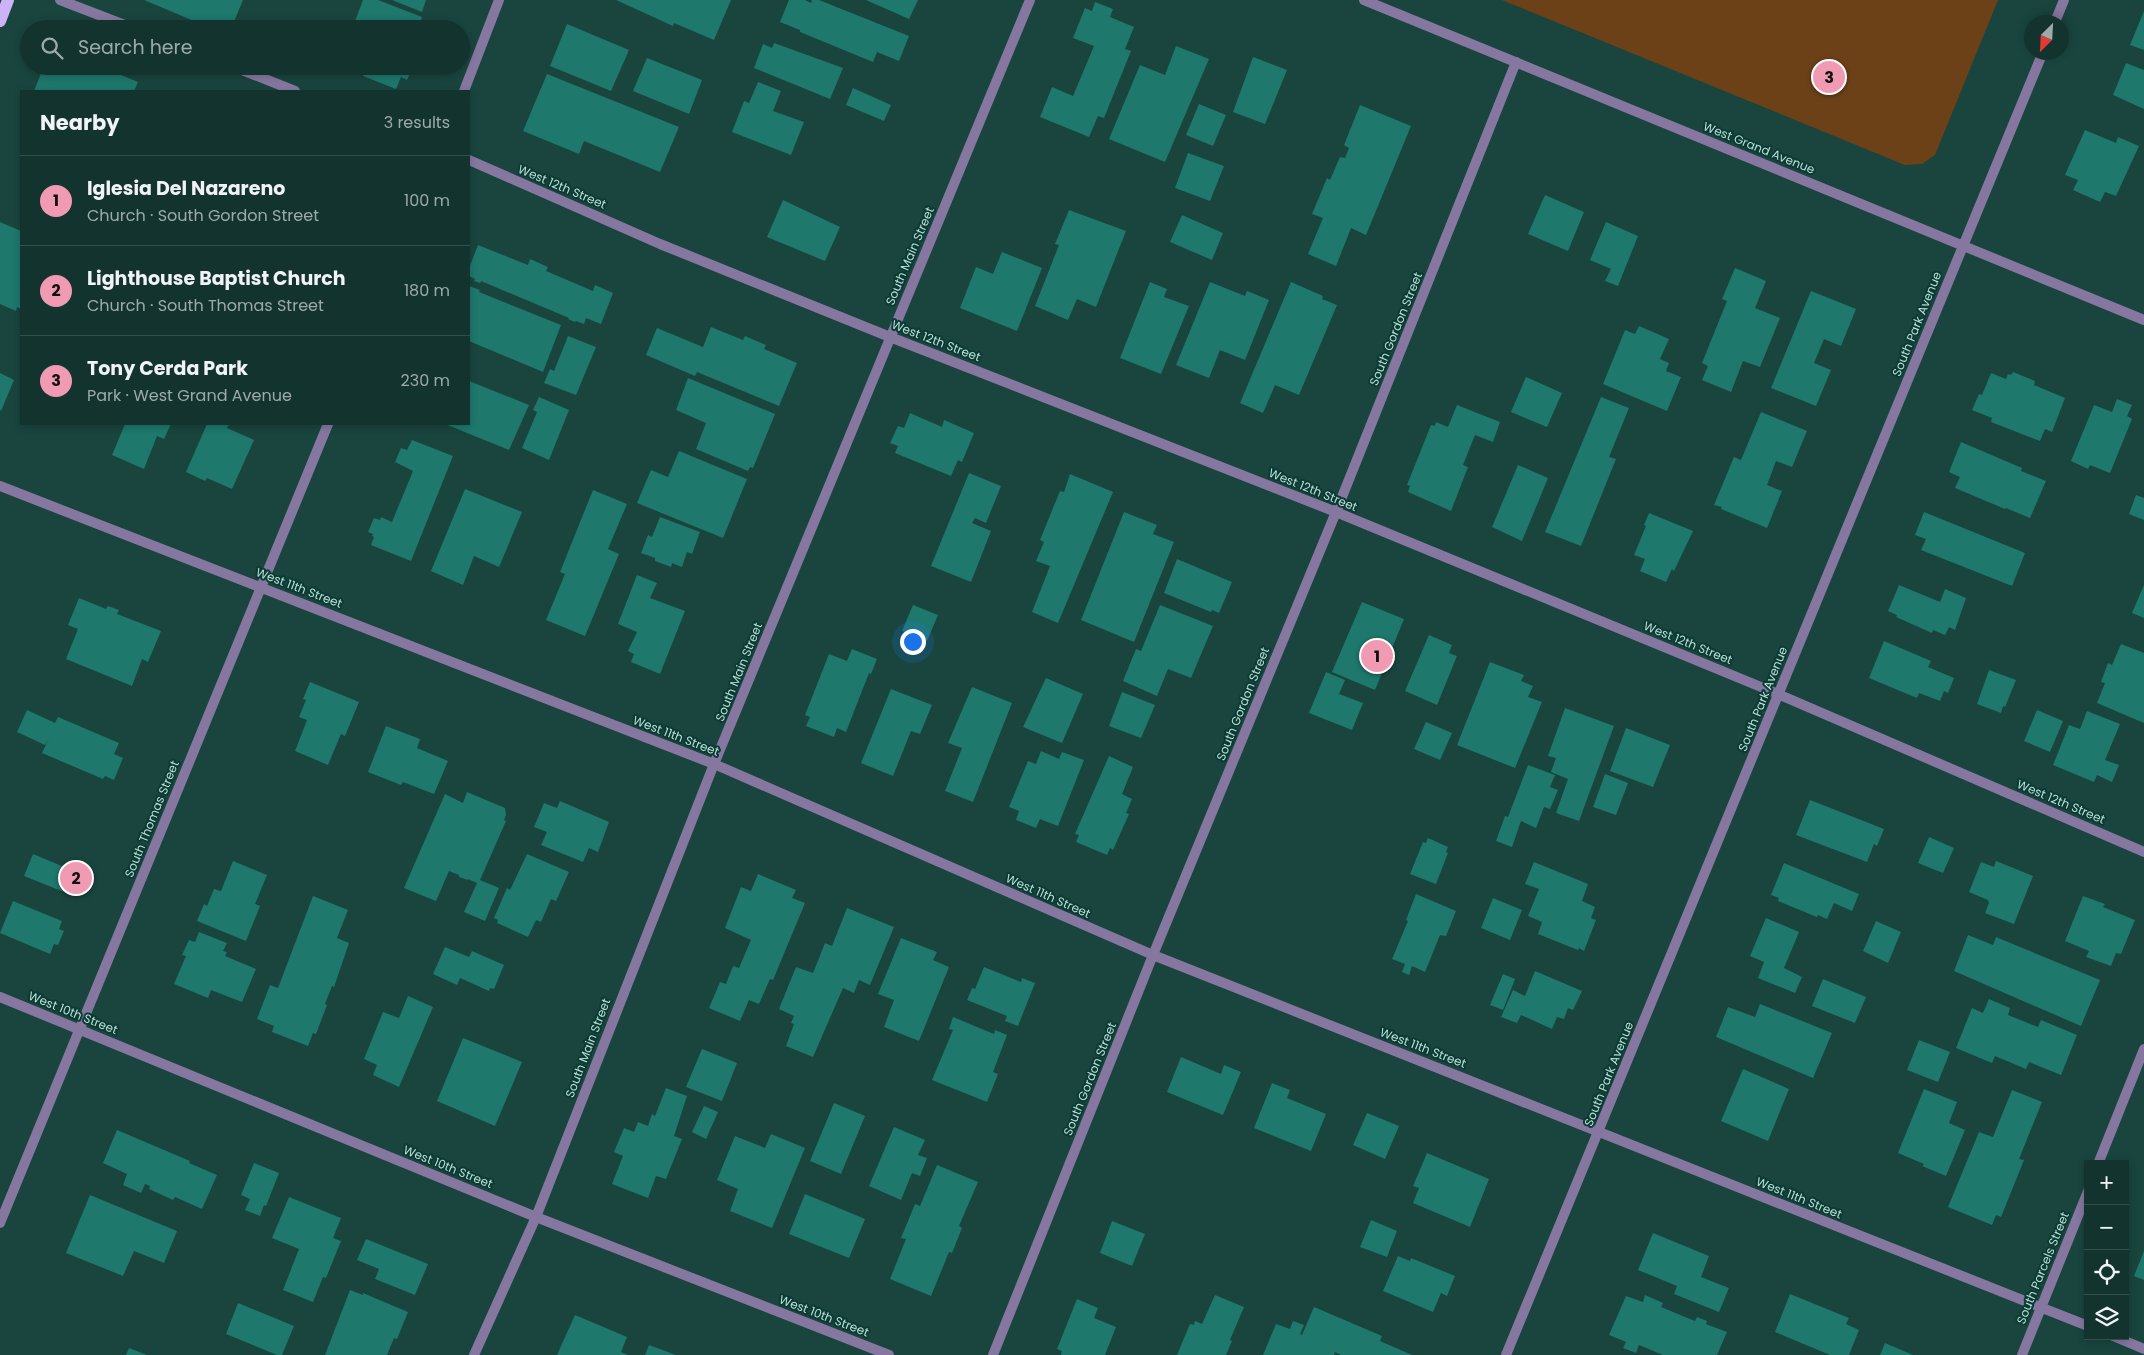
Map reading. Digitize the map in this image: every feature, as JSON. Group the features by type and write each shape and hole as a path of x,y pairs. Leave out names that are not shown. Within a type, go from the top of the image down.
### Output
{"main road":[{"path":"0,21 8,0"}],"street":[{"path":"60,0 112,20"},
{"path":"464,90 499,0"},
{"name":"South Main Street","path":"474,1355 536,1217 714,764 1030,0"},
{"name":"West Grand Avenue","path":"1364,0 2144,320"},
{"path":"2058,15 2064,0"},
{"name":"South Park Avenue","path":"1506,1355 2040,60"},
{"name":"South Gordon Street","path":"992,1355 1153,956 1336,512 1516,62"},
{"path":"255,75 292,90"},
{"name":"West 12th Street","path":"470,160 660,244 890,337 1336,512 1778,694 2144,852"},
{"name":"South Thomas Street","path":"0,1223 328,425"},
{"name":"West 11th Street","path":"0,486 714,764 1153,956 2084,1324"},
{"name":"West 10th Street","path":"0,997 536,1217 889,1355"},
{"path":"2100,1160 2144,1049"},
{"name":"South Parcels Street","path":"2022,1355 2084,1201"},
{"path":"2123,1340 2144,1349"}],"shaded area":[{"path":"1502,0 1998,0 1935,155 1922,164 1905,165"}],"building":[{"path":"144,0 243,0 235,20 192,20"},
{"path":"363,0 378,0 422,17 421,20 355,20"},
{"path":"392,0 426,0 422,12"},
{"path":"616,0 731,0 714,40 674,23 673,26"},
{"path":"789,0 805,0 811,3 812,0 819,0 909,36 899,61 877,52 873,62 780,22"},
{"path":"866,0 918,0 909,19"},
{"path":"1095,2 1113,9 1110,17 1134,27 1125,49 1131,51 1104,118 1098,116 1089,137 1040,117 1052,87 1073,96 1094,46 1073,38 1085,8 1092,11"},
{"path":"2144,11 2144,50 2130,45"},
{"path":"567,24 629,50 611,91 550,66"},
{"path":"774,43 843,68 830,99 754,68 763,44 772,48"},
{"path":"1176,46 1209,59 1165,162 1109,139 1140,65 1165,75"},
{"path":"1253,57 1287,70 1265,124 1233,112"},
{"path":"647,58 702,80 689,114 633,91"},
{"path":"2126,63 2144,70 2144,109 2113,95"},
{"path":"547,74 679,127 660,172 584,141 579,154 523,131"},
{"path":"40,75 121,75 138,82 134,90 34,90"},
{"path":"409,75 407,80 401,77 396,89 363,76"},
{"path":"758,82 781,91 773,111 804,122 791,155 732,132 744,101 749,103"},
{"path":"853,88 891,105 884,121 846,105"},
{"path":"1199,104 1226,115 1213,146 1186,135"},
{"path":"1360,105 1411,126 1366,235 1351,228 1336,266 1308,254 1323,218 1312,214 1327,178 1330,180 1340,157 1345,158 1349,148 1344,145"},
{"path":"2085,130 2116,143 2118,137 2139,146 2116,196 2105,192 2100,202 2073,190 2078,180 2065,175"},
{"path":"1188,153 1224,166 1210,201 1175,188"},
{"path":"1545,195 1584,212 1568,251 1528,234"},
{"path":"783,200 840,227 825,261 767,237"},
{"path":"1069,210 1126,231 1096,307 1077,299 1068,320 1035,306 1059,245 1055,244"},
{"path":"1182,215 1223,233 1212,260 1170,242"},
{"path":"0,222 20,231 20,308 17,307 16,311 0,304"},
{"path":"1606,222 1638,236 1618,286 1605,281 1611,269 1590,260"},
{"path":"478,245 528,265 530,259 548,267 546,271 593,291 595,285 613,293 601,324 586,318 584,324 575,322 481,281 480,283 474,281 475,279 470,276 470,265"},
{"path":"1002,252 1042,268 1017,331 960,308 976,267 993,274"},
{"path":"1735,268 1766,281 1755,308 1780,318 1760,367 1743,361 1731,392 1702,380 1708,366 1702,363 1727,301 1722,299"},
{"path":"1150,282 1167,289 1164,297 1189,306 1161,374 1120,358"},
{"path":"1210,282 1245,296 1247,291 1269,300 1245,360 1220,350 1209,378 1176,365"},
{"path":"1291,282 1323,296 1322,299 1337,305 1299,395 1275,385 1263,413 1240,403"},
{"path":"470,286 480,290 479,292 561,325 543,372 470,341"},
{"path":"1811,291 1856,309 1841,346 1824,339 1814,363 1831,370 1816,406 1771,388"},
{"path":"1639,326 1669,339 1660,359 1669,363 1666,371 1681,377 1667,411 1603,384 1625,330 1635,334"},
{"path":"711,327 743,340 745,336 766,345 764,349 797,363 779,406 697,372 695,376 646,355 657,328 703,347"},
{"path":"568,336 596,347 576,395 544,383 550,369 554,371"},
{"path":"2013,372 2035,381 2034,385 2065,398 2052,432 2045,429 2040,441 1991,422 1992,418 1972,410 1979,394 1982,395 1991,373 2006,379 2008,374 2011,375"},
{"path":"0,373 14,380 1,411 0,410"},
{"path":"1526,377 1562,393 1547,427 1511,412"},
{"path":"688,378 775,414 753,468 750,467 748,471 696,449 706,423 676,410"},
{"path":"470,381 529,405 509,450 447,425 470,425"},
{"path":"539,397 569,410 549,460 522,448 537,412 533,410"},
{"path":"1601,397 1629,408 1609,457 1616,459 1581,546 1545,532"},
{"path":"2117,399 2132,405 2127,416 2132,419 2110,473 2090,465 2088,469 2071,461 2094,405 2112,412"},
{"path":"1457,405 1500,422 1493,442 1475,435 1463,465 1468,467 1451,511 1408,492 1410,486 1407,485 1431,425 1435,426 1436,422 1448,427"},
{"path":"1761,412 1807,431 1792,467 1776,461 1767,485 1782,491 1767,528 1714,505 1734,457 1741,460"},
{"path":"910,413 942,427 944,420 974,433 962,462 958,460 951,476 895,453 898,446 890,443 898,426 904,428"},
{"path":"125,425 171,425 164,439 157,436 144,469 112,455"},
{"path":"207,425 228,425 227,428 254,440 232,489 207,478 205,481 186,472"},
{"path":"412,440 453,456 411,561 371,545 374,537 372,536 373,534 368,532 374,518 380,520 381,517 392,522 413,471 395,462 401,448 407,450"},
{"path":"1961,442 2022,468 2021,471 2046,481 2030,518 1955,488 1960,477 1949,472"},
{"path":"679,451 747,479 723,538 637,503 651,470 668,477"},
{"path":"1518,465 1548,478 1522,541 1492,527"},
{"path":"969,473 1001,486 986,523 975,518 972,523 991,531 971,582 931,566"},
{"path":"1070,474 1113,492 1058,623 1032,612 1050,566 1036,561 1044,542 1040,540 1060,491 1064,492"},
{"path":"465,489 522,512 499,567 474,556 463,585 431,571"},
{"path":"593,490 627,504 608,549 619,554 585,636 546,620 565,574 560,572"},
{"path":"2136,495 2144,498 2144,520 2129,514"},
{"path":"1124,512 1157,525 1153,534 1174,542 1134,642 1081,620"},
{"path":"1924,512 2025,553 2012,586 1921,550 1926,539 1915,535"},
{"path":"1649,513 1693,531 1674,571 1672,569 1666,582 1640,571 1645,559 1634,555 1646,526 1644,525"},
{"path":"660,517 700,532 692,554 687,552 682,567 672,563 671,567 641,553 648,535 652,537"},
{"path":"1177,559 1232,582 1219,613 1212,610 1211,612 1164,593"},
{"path":"637,575 657,583 650,598 685,611 660,674 631,662 634,654 628,651 637,632 618,624"},
{"path":"1899,585 1940,602 1945,589 1966,598 1955,630 1949,627 1945,635 1933,630 1932,633 1896,617 1897,615 1888,611"},
{"path":"2144,585 2144,618 2132,613"},
{"path":"79,598 106,609 108,606 119,610 117,614 161,631 148,662 142,659 132,686 66,659 78,629 68,625"},
{"path":"1362,602 1404,619 1375,690 1332,672"},
{"path":"913,605 938,615 927,641 902,631"},
{"path":"1160,605 1213,626 1191,678 1168,669 1157,696 1123,681 1136,649 1141,651"},
{"path":"1429,635 1452,645 1449,653 1457,656 1437,705 1405,691"},
{"path":"1884,641 1931,661 1928,667 1954,678 1948,693 1944,691 1940,701 1919,693 1917,698 1869,678"},
{"path":"2121,644 2144,653 2144,723 2097,703 2105,683 2101,682 2108,663 2112,665"},
{"path":"852,649 877,659 871,674 869,673 846,732 837,728 834,737 806,726 810,717 805,715 829,654 847,661"},
{"path":"1490,662 1524,675 1521,681 1533,686 1528,697 1542,702 1515,768 1457,745"},
{"path":"1989,670 2016,680 2001,713 1977,704"},
{"path":"1326,672 1345,680 1339,694 1363,703 1352,730 1309,713"},
{"path":"1046,678 1083,694 1062,743 1023,727"},
{"path":"310,682 359,702 345,736 341,734 328,765 295,751 307,720 299,717 306,700 303,699"},
{"path":"972,687 1012,703 973,802 945,791 962,748 948,743"},
{"path":"891,689 932,705 920,734 911,731 893,776 861,763"},
{"path":"1122,692 1155,705 1141,738 1109,726"},
{"path":"1565,708 1614,726 1579,821 1556,813 1568,779 1551,772 1556,758 1548,756"},
{"path":"27,710 55,723 58,717 119,743 114,754 123,758 114,780 105,776 103,779 42,753 49,738 45,745 17,732"},
{"path":"2037,710 2063,721 2050,752 2024,741"},
{"path":"2087,711 2120,724 2105,760 2119,765 2112,782 2097,775 2094,782 2053,765 2069,725 2080,729"},
{"path":"1426,722 1452,733 1440,760 1414,749"},
{"path":"386,726 420,739 417,748 448,761 434,794 403,782 401,785 368,772"},
{"path":"1626,728 1670,745 1653,787 1610,771"},
{"path":"1041,751 1059,759 1062,752 1084,760 1058,826 1040,819 1036,828 1016,820 1019,811 1009,807 1028,761 1036,764"},
{"path":"1109,756 1133,767 1122,794 1132,799 1126,813 1129,814 1113,850 1110,848 1107,855 1076,842 1079,835 1075,834"},
{"path":"1528,765 1555,775 1550,787 1558,790 1550,809 1544,807 1536,828 1521,821 1512,847 1496,841 1505,816 1508,817"},
{"path":"1605,774 1628,783 1616,815 1593,807"},
{"path":"467,792 505,808 506,815 504,820 506,821 480,880 499,888 485,921 464,912 477,883 459,877 459,875 449,871 436,901 404,888 445,794 463,803"},
{"path":"1810,800 1884,829 1877,846 1874,844 1867,862 1796,835"},
{"path":"560,801 609,822 598,852 589,848 583,862 541,845 547,832 534,827 544,803 557,808"},
{"path":"1929,837 1954,848 1943,873 1918,863"},
{"path":"1428,838 1448,847 1446,852 1448,853 1436,884 1410,874 1423,842 1426,843"},
{"path":"33,854 83,875 74,896 24,876"},
{"path":"527,854 569,872 556,901 551,899 541,922 536,920 528,937 497,923 498,920 494,918 507,888 510,890"},
{"path":"233,861 267,875 255,904 260,906 246,941 197,921 204,904 207,906 214,889 221,891"},
{"path":"1996,861 2033,876 2014,924 1985,913 1989,903 1988,900 1969,892 1981,862 1994,867"},
{"path":"1534,862 1588,884 1582,901 1595,907 1591,918 1596,920 1584,951 1538,934 1542,922 1528,916 1539,889 1525,884"},
{"path":"1784,863 1859,894 1852,911 1834,903 1827,919 1818,915 1817,917 1778,901 1779,898 1771,895"},
{"path":"758,874 796,890 792,898 805,903 773,980 770,979 759,1004 749,1000 740,1021 709,1008 720,982 726,984 733,966 739,968 751,940 725,928 741,887 751,891"},
{"path":"1416,894 1456,911 1446,936 1440,935 1425,972 1412,966 1409,975 1402,972 1405,964 1392,959 1408,921 1406,920"},
{"path":"313,896 348,910 337,938 349,943 334,987 332,986 325,1004 327,1005 316,1034 313,1033 308,1046 272,1032 274,1026 257,1019 270,985 278,988"},
{"path":"2083,896 2105,904 2103,907 2135,920 2121,954 2116,953 2111,966 2086,957 2089,951 2065,941"},
{"path":"1493,898 1522,910 1510,940 1481,928"},
{"path":"13,901 62,921 59,929 64,931 58,945 54,944 50,954 0,933"},
{"path":"847,908 894,927 870,985 859,980 854,993 843,988 813,1057 786,1046 794,1024 791,1023 794,1016 779,1009 796,967 813,973 825,943 832,946"},
{"path":"1766,918 1799,932 1784,968 1802,977 1795,993 1758,978 1764,962 1750,956"},
{"path":"1876,921 1901,932 1888,963 1863,951"},
{"path":"199,932 227,943 223,951 227,952 225,956 256,969 242,1002 211,990 208,998 174,984 186,956 182,955 189,940 195,942"},
{"path":"1968,935 1993,945 1996,937 2100,980 2081,1026 1954,971"},
{"path":"901,938 937,952 933,960 949,967 919,1041 884,1027 894,1000 878,994"},
{"path":"445,947 469,957 472,951 504,965 494,989 490,988 489,991 460,978 457,985 433,974"},
{"path":"984,967 1021,982 1022,978 1035,983 1018,1026 1005,1021 1007,1016 967,1000 972,988 975,989"},
{"path":"1535,971 1582,991 1573,1010 1568,1008 1564,1019 1557,1017 1552,1029 1521,1015 1517,1023 1501,1017 1513,990 1525,996"},
{"path":"1503,974 1515,979 1503,1010 1490,1005"},
{"path":"1823,979 1866,997 1855,1023 1812,1006"},
{"path":"408,996 433,1007 399,1087 373,1075 377,1065 364,1059 383,1012 399,1018"},
{"path":"1989,999 2010,1008 2008,1015 2038,1027 2041,1020 2077,1035 2061,1075 2029,1062 2026,1069 1995,1056 1992,1063 1956,1048 1972,1008 1983,1013"},
{"path":"1760,1004 1832,1033 1813,1078 1716,1037 1728,1007 1755,1017"},
{"path":"953,1017 994,1034 995,1030 1007,1035 993,1072 998,1074 987,1102 932,1080 953,1030 949,1029"},
{"path":"463,1038 522,1062 495,1126 437,1101"},
{"path":"1919,1040 1950,1052 1938,1082 1907,1070"},
{"path":"702,1049 737,1063 722,1101 686,1087"},
{"path":"1181,1057 1221,1074 1224,1065 1241,1072 1223,1115 1167,1092"},
{"path":"1743,1069 1789,1089 1768,1141 1721,1121"},
{"path":"1272,1083 1290,1090 1287,1098 1326,1114 1311,1151 1254,1128"},
{"path":"666,1088 687,1096 674,1136 682,1139 666,1179 656,1176 648,1198 612,1184 623,1156 614,1152 624,1128 634,1132 638,1122 648,1126 652,1114 655,1116"},
{"path":"1924,1089 1957,1102 1949,1123 1965,1130 1946,1176 1898,1153"},
{"path":"2012,1090 2042,1102 2019,1159 2024,1160 2001,1217 1996,1215 1992,1225 1948,1207 1979,1132 1993,1137"},
{"path":"834,1103 865,1116 841,1174 810,1161"},
{"path":"704,1106 718,1112 706,1139 692,1132"},
{"path":"1367,1113 1399,1126 1385,1159 1353,1145"},
{"path":"894,1127 925,1140 918,1155 927,1158 920,1176 912,1173 901,1200 869,1186"},
{"path":"117,1130 190,1161 189,1163 217,1175 202,1209 175,1197 173,1200 149,1189 150,1186 145,1184 141,1193 123,1185 127,1174 103,1163"},
{"path":"771,1134 805,1148 772,1228 730,1211 738,1189 717,1180 735,1136 765,1148"},
{"path":"1427,1153 1489,1179 1470,1227 1413,1203 1419,1188 1413,1186"},
{"path":"254,1163 279,1173 260,1216 245,1210 250,1199 241,1195"},
{"path":"937,1165 978,1182 959,1226 962,1228 952,1253 949,1252 931,1296 890,1279 906,1239 901,1238 915,1204 920,1206"},
{"path":"805,1194 865,1219 849,1258 789,1234"},
{"path":"90,1195 177,1231 164,1263 134,1251 123,1276 66,1253"},
{"path":"289,1197 341,1218 333,1238 341,1241 326,1278 323,1277 313,1302 283,1290 299,1249 272,1238"},
{"path":"1371,1220 1397,1231 1387,1257 1360,1247"},
{"path":"1112,1221 1145,1234 1132,1266 1100,1253"},
{"path":"1653,1233 1709,1256 1701,1277 1729,1288 1719,1312 1674,1294 1677,1286 1638,1270"},
{"path":"366,1239 428,1264 415,1295 375,1279 379,1269 357,1260"},
{"path":"2144,1251 2144,1280 2134,1276"},
{"path":"1398,1256 1410,1261 1411,1258 1455,1276 1447,1296 1441,1293 1433,1312 1383,1291"},
{"path":"350,1290 363,1295 363,1293 408,1312 397,1339 394,1338 387,1355 325,1355"},
{"path":"1790,1294 1849,1318 1846,1324 1859,1330 1849,1355 1830,1355 1775,1332"},
{"path":"1215,1295 1244,1307 1230,1340 1232,1341 1226,1355 1177,1355 1190,1324 1194,1325 1195,1321 1202,1324"},
{"path":"1645,1295 1663,1303 1661,1307 1695,1321 1697,1317 1707,1321 1706,1324 1727,1332 1717,1355 1663,1355 1639,1345 1636,1353 1623,1348 1626,1342 1609,1335 1626,1296 1643,1302"},
{"path":"1077,1299 1098,1308 1094,1318 1116,1327 1105,1355 1061,1355 1062,1351 1057,1349"},
{"path":"238,1303 294,1326 282,1355 277,1355 226,1334"},
{"path":"1314,1307 1382,1336 1380,1341 1412,1355 1341,1355 1335,1352 1334,1355 1263,1355 1276,1324 1290,1329 1293,1321 1304,1325 1300,1334 1302,1335"},
{"path":"575,1315 627,1337 621,1352 628,1355 557,1355"},
{"path":"1885,1343 1913,1355 1880,1355"},
{"path":"649,1345 676,1355 645,1355"},
{"path":"129,1348 147,1355 126,1355"}],"place":[{"name":"Tony Cerda Park","path":"1829,77"},
{"name":"Iglesia Del Nazareno","path":"1377,656"},
{"name":"Lighthouse Baptist Church","path":"76,878"}]}
